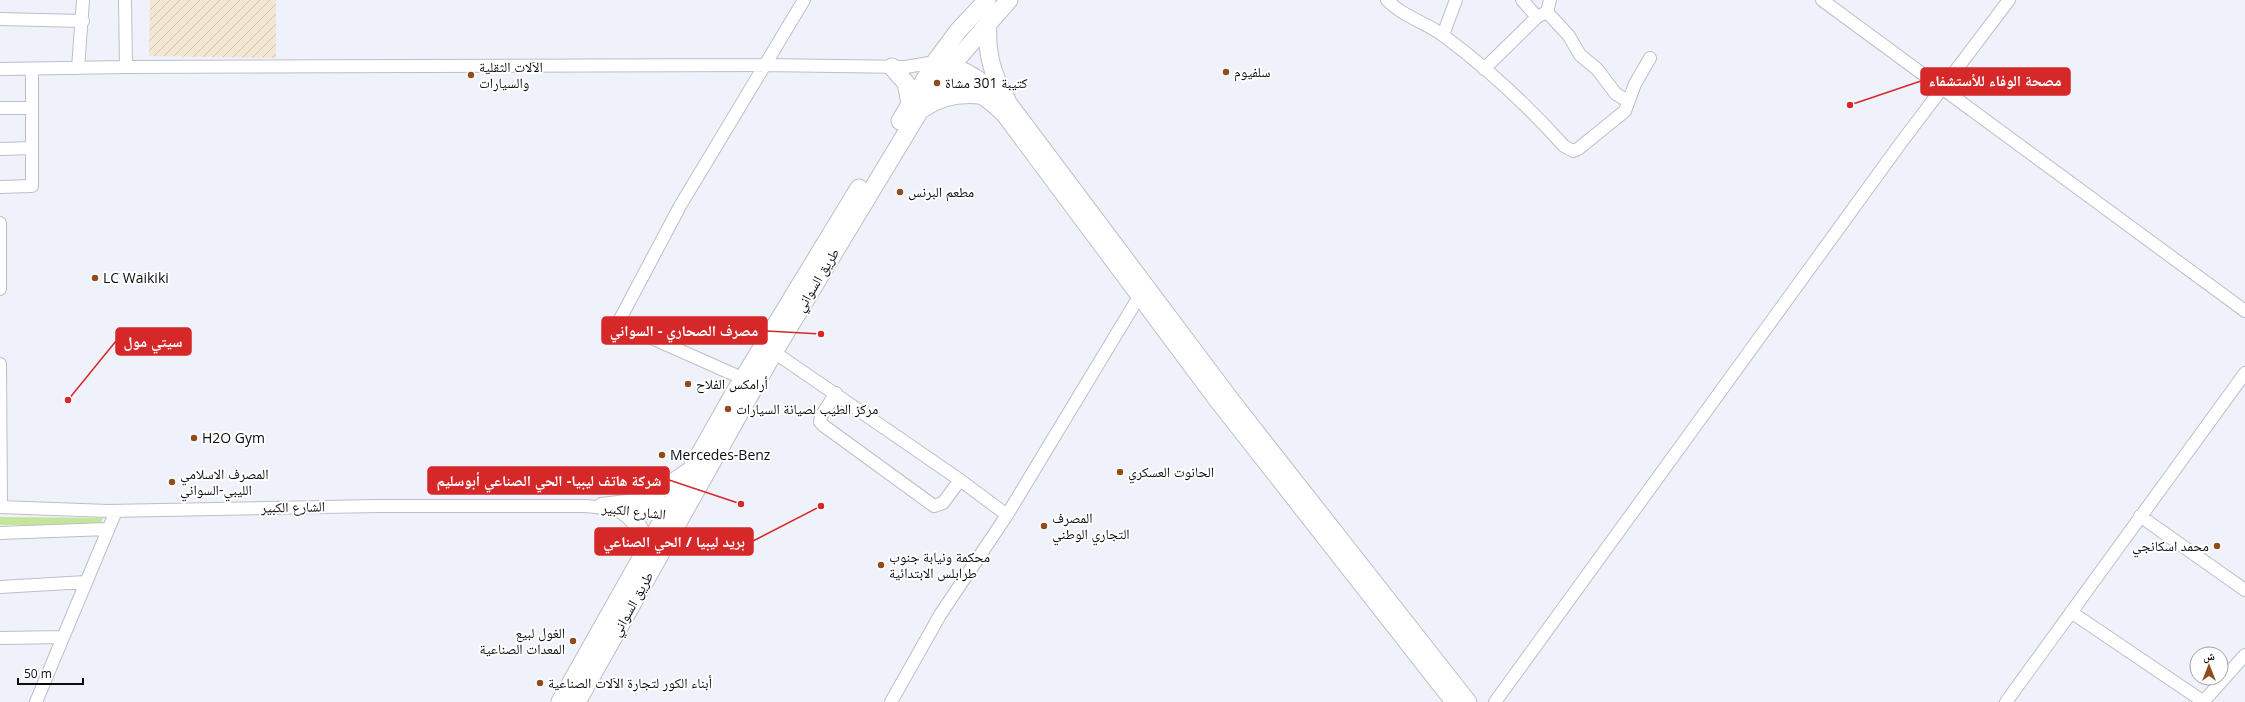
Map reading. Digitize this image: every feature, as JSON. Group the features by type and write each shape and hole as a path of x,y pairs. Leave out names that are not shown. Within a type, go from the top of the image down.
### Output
{"highway":[{"name":"طريق السواني","path":"577,702 676,510 693,468 744,379 939,69 958,31 987,0"},
{"name":"طريق السواني","path":"939,69 988,23 1009,0"},
{"path":"988,23 989,55 992,71 1007,100"},
{"path":"899,67 914,108 948,97 967,94 980,95"},
{"name":"طريق السواني","path":"560,702 644,556 676,510 774,352 914,108"},
{"path":"635,500 666,487 693,468"},
{"path":"622,510 638,525 643,535 644,556"}],"main road":[{"path":"939,69 980,95 1004,115 1143,291 1235,404 1469,702"},
{"path":"939,69 982,80 1007,100 1143,291 1214,397 1453,702"}],"street":[{"path":"78,68 83,0"},
{"path":"125,0 126,67"},
{"path":"744,379 618,323 680,206 804,0"},
{"path":"1387,0 1397,9 1443,35 1540,119 1564,146 1573,151 1578,149 1621,115 1635,84 1650,58"},
{"path":"1443,35 1456,0"},
{"path":"1522,0 1569,36 1580,55 1597,69 1616,94 1628,101"},
{"path":"1484,69 1542,15 1550,0"},
{"path":"1822,0 1944,88 2245,312"},
{"path":"1495,702 1891,157 1944,88 2008,0"},
{"path":"0,19 82,21"},
{"path":"0,69 126,67 764,65 939,69"},
{"path":"0,187 31,187 32,69"},
{"path":"0,108 32,108"},
{"path":"0,149 32,148"},
{"path":"0,223 0,289"},
{"path":"891,702 940,615 1007,515 1143,291"},
{"path":"774,352 836,393 1007,515"},
{"path":"0,364 0,507"},
{"path":"2006,702 2245,373"},
{"path":"836,393 821,416 820,422 934,506 943,503 960,480"},
{"name":"الشارع الكبير","path":"586,506 635,500 676,510"},
{"name":"الشارع الكبير","path":"0,507 116,510 378,506 586,506 622,510 676,510"},
{"path":"36,702 116,510"},
{"path":"2140,516 2245,590"},
{"path":"0,533 107,529"},
{"path":"0,587 86,582"},
{"path":"2071,612 2203,702 2245,655"},
{"path":"0,638 62,637"}],"shaded area":[{"path":"150,0 276,0 276,58 149,56"}],"green space":[{"path":"0,517 103,518 100,525 0,525"}],"place":[{"name":"سلفيوم","path":"1226,72"},
{"name":"الاَلات الثقلية والسيارات","path":"471,75"},
{"name":"كتيبة 301 مشاة","path":"937,83"},
{"name":"مصحة الوفاء للأستشفاء","path":"1850,105"},
{"name":"مطعم البرنس","path":"900,192"},
{"name":"LC Waikiki","path":"95,278"},
{"name":"مصرف الصحاري - السواني","path":"821,334"},
{"name":"أرامكس الفلاح","path":"688,384"},
{"name":"سيتي مول","path":"68,400"},
{"name":"مركز الطيب لصيانة السيارات","path":"728,409"},
{"name":"H2O Gym","path":"194,438"},
{"name":"Mercedes-Benz","path":"662,455"},
{"name":"الحانوت العسكري","path":"1120,472"},
{"name":"المصرف الاسلامي الليبي-السواني","path":"172,482"},
{"name":"شركة هاتف ليبيا- الحي الصناعي أبوسليم","path":"741,504"},
{"name":"بريد ليبيا / الحي الصناعي","path":"821,506"},
{"name":"المصرف التجاري الوطني","path":"1044,526"},
{"name":"محمد اسكانجي","path":"2217,546"},
{"name":"محكمة ونيابة جنوب طرابلس الابتدائية","path":"881,565"},
{"name":"الغول لبيع المعدات الصناعية","path":"573,641"},
{"name":"أبناء الكور لتجارة الاَلات الصناعية","path":"540,683"}]}
